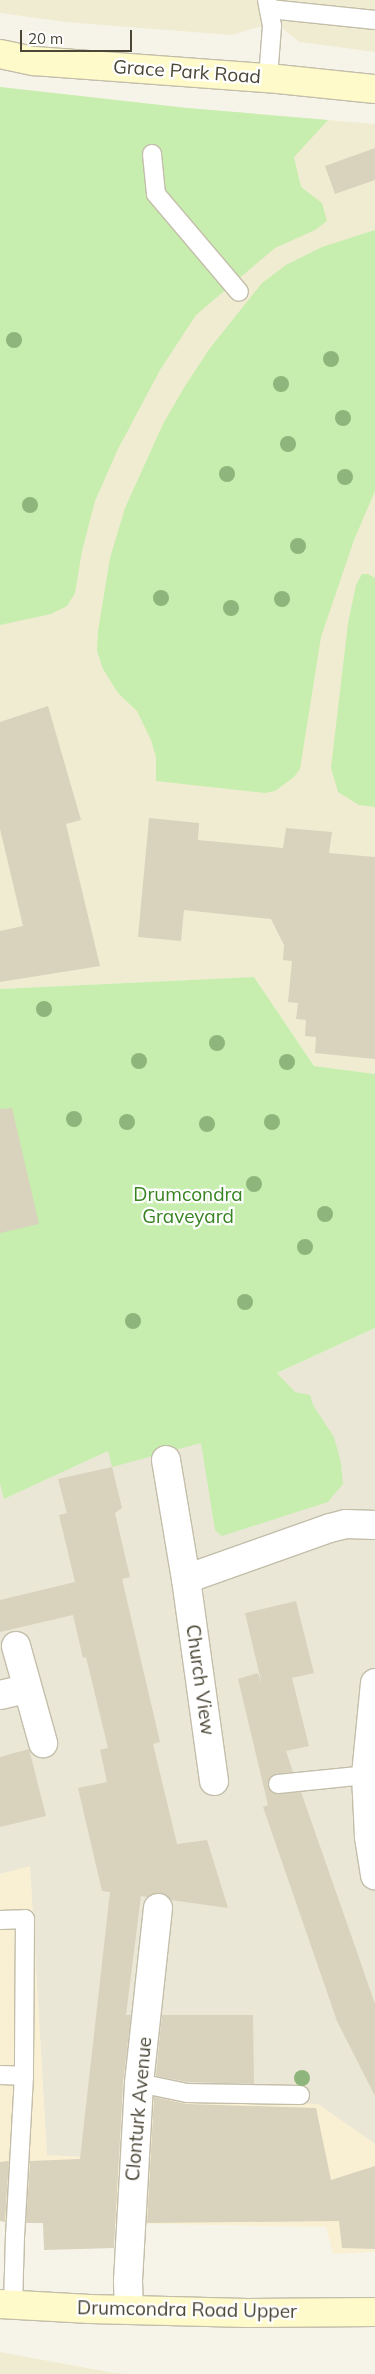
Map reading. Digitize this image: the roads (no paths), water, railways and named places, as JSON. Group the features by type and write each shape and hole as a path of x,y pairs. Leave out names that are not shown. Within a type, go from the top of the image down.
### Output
{"street":[{"name":"Grace Park Road","path":"0,54 34,61 268,78 375,89"},
{"name":"Church View","path":"166,1460 186,1579 214,1781"},
{"path":"186,1579 330,1528 346,1524 375,1525"},
{"path":"16,1646 43,1743"},
{"path":"375,1683 366,1775 369,1837 375,1876"},
{"path":"0,1696 27,1689"},
{"name":"Clonturk Avenue","path":"129,2310 133,2159 139,2083 158,1908"},
{"name":"Drumcondra Road Upper","path":"7,2305 248,2313 375,2312"}],"lane":[{"path":"268,78 272,26 268,5 375,20"},
{"path":"152,154 156,194 239,292"},
{"path":"278,1784 366,1775"},
{"path":"0,1920 25,1919 24,2076 15,2235 7,2305"},
{"path":"0,2075 24,2076"},
{"path":"139,2083 187,2093 300,2095"}],"park label":[{"name":"Drumcondra Graveyard","path":"188,1206"}]}
